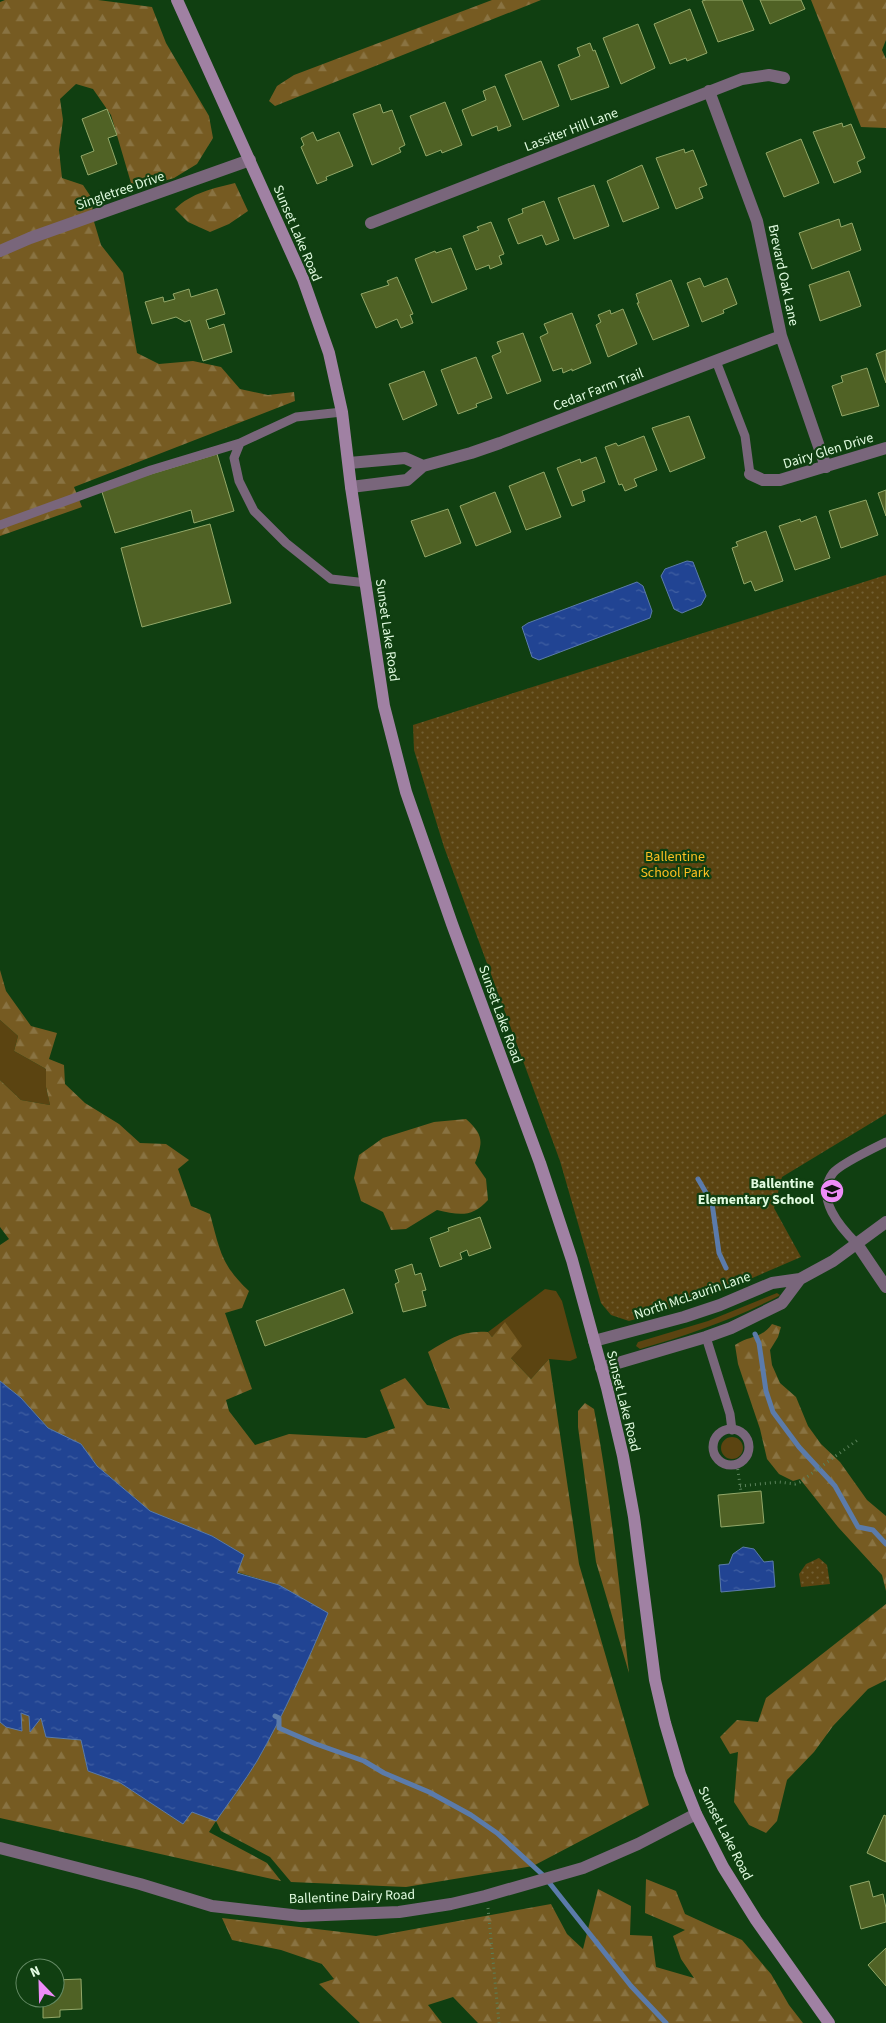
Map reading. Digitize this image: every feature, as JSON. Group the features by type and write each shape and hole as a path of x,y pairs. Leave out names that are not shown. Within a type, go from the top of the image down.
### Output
{"main road":[{"name":"Sunset Lake Road","path":"177,0 302,279 329,353 342,412 351,486 384,706 406,792 556,1209 594,1342 623,1456 634,1518 655,1680 667,1732 680,1774 696,1814 723,1867 756,1920 829,2023"}],"street":[{"name":"Lassiter Hill Lane","path":"371,223 742,78 769,74 784,78"},
{"name":"Brevard Oak Lane","path":"709,91 757,221 781,336 826,467"},
{"name":"Singletree Drive","path":"0,251 30,238 250,160"},
{"name":"Cedar Farm Trail","path":"351,486 408,480 423,466 478,451 781,336"},
{"name":"Dairy Glen Drive","path":"750,474 764,480 780,480 886,448"},
{"path":"349,463 405,458 423,466"},
{"name":"North McLaurin Lane","path":"594,1342 684,1317 720,1305 772,1283 800,1279 833,1261 886,1222"},
{"path":"857,1244 886,1287"},
{"name":"North McLaurin Lane","path":"601,1368 731,1328 782,1303 800,1279"},
{"name":"Ballentine Dairy Road","path":"0,1848 56,1861 212,1906 300,1916 399,1912 451,1904 486,1896 583,1868 638,1844 696,1814"}],"lane":[{"path":"716,361 745,436 750,474"},
{"path":"0,525 151,470 240,443 296,418 342,412"},
{"path":"240,443 234,458 239,480 254,511 286,543 331,578 367,583"},
{"path":"857,1244 839,1226 831,1210 827,1198 829,1184 833,1173 886,1142"},
{"path":"706,1337 730,1414 732,1430"},
{"path":"723,1431 742,1432 749,1443 746,1456 737,1464 731,1465 720,1461 714,1451 715,1439 723,1431"}],"path":[{"path":"740,1486 779,1482 795,1484 860,1439"},
{"path":"737,1464 741,1492"},
{"path":"486,1896 491,1925 499,2023"}],"green space":[{"path":"5,0 98,0 152,7 166,43 209,116 213,138 197,164 174,178 144,187 131,183 111,115 93,89 76,84 60,99 63,120 59,150 62,178 83,185 93,200 92,215 101,245 123,273 137,353 159,364 193,361 221,367 240,389 268,395 294,392 295,401 74,487 82,507 0,536 0,2"},
{"path":"492,0 541,0 275,106 269,101 277,86 294,75"},
{"path":"811,0 886,0 886,40 882,50 886,59 886,128 861,127"},
{"path":"235,183 248,211 229,224 210,232 188,222 175,209 195,195"},
{"name":"Ballentine School Park","path":"886,575 886,1114 782,1177 774,1208 801,1257 708,1297 629,1321 611,1315 601,1303 560,1161 444,847 414,750 413,725"},
{"path":"0,970 6,991 31,1026 57,1033 49,1059 64,1065 65,1084 85,1103 119,1124 140,1143 166,1144 189,1160 178,1169 191,1206 210,1214 219,1247 227,1265 249,1291 242,1308 225,1313 252,1389 226,1400 229,1411 255,1445 289,1434 366,1438 395,1428 380,1390 405,1378 427,1405 450,1409 428,1352 449,1339 463,1334 488,1332 492,1337 505,1322 522,1346 511,1358 531,1379 549,1359 579,1564 649,1805 533,1866 406,1887 291,1882 270,1857 221,1831 216,1821 252,1769 277,1725 328,1613 279,1585 237,1572 244,1555 212,1536 150,1511 97,1466 81,1444 48,1428 21,1398 0,1381 0,1245 9,1239 0,1227 0,1080 21,1100 50,1105 46,1087 46,1069 14,1051 18,1036 0,1020"},
{"path":"0,1020 18,1036 14,1051 46,1069 46,1087 50,1105 21,1100 0,1080"},
{"path":"466,1119 479,1134 480,1150 475,1163 486,1179 488,1200 476,1210 465,1214 437,1210 406,1229 391,1230 383,1212 361,1201 354,1178 359,1155 383,1138 434,1122"},
{"path":"545,1289 556,1291 562,1301 577,1358 570,1361 549,1359 531,1379 511,1358 506,1323 492,1337 488,1332"},
{"path":"777,1293 779,1296 711,1326 640,1349 636,1346 638,1342 708,1321"},
{"path":"772,1324 781,1327 778,1337 770,1350 772,1365 780,1383 796,1397 808,1426 821,1444 840,1462 867,1500 886,1516 886,1591 882,1575 838,1527 800,1479 793,1481 779,1474 767,1459 760,1429 738,1364 735,1345 763,1333"},
{"path":"585,1403 594,1409 600,1442 614,1541 629,1673 596,1562 578,1427 578,1411"},
{"path":"732,1437 740,1440 743,1448 740,1456 732,1459 724,1456 721,1448 724,1440"},
{"path":"819,1558 827,1565 830,1584 801,1587 799,1574 806,1564"},
{"path":"886,1604 886,1680 868,1689 833,1726 814,1752 787,1780 777,1821 766,1833 749,1825 734,1802 738,1752 730,1754 720,1737 737,1720 758,1722 766,1698"},
{"path":"20,1712 29,1716 31,1731 41,1717 46,1737 81,1740 88,1771 119,1782 182,1823 192,1811 216,1821 209,1832 267,1863 281,1881 0,1818 0,1722 6,1727"},
{"path":"646,1879 676,1891 685,1914 742,1940 771,1974 789,2005 803,2023 478,2023 453,1997 428,2005 442,2023 360,2023 319,1984 334,1979 322,1964 281,1950 232,1940 222,1918 376,1936 551,1904 567,1934 583,1949 598,1889 631,1906 630,1935 652,1936 656,1967 694,1978 681,1959 673,1936 685,1930 645,1913"}],"water":[{"path":"687,561 693,562 706,596 701,605 682,613 674,609 661,576 665,569"},
{"path":"637,582 643,586 652,611 650,618 539,660 532,657 522,627 528,623"},
{"path":"0,1381 21,1398 48,1428 81,1444 97,1466 150,1511 212,1536 244,1555 237,1573 279,1585 328,1613 277,1725 252,1769 216,1821 192,1812 183,1824 119,1782 88,1771 81,1740 46,1737 41,1718 30,1732 29,1716 21,1713 22,1731 6,1727 0,1722"},
{"path":"743,1547 754,1549 764,1562 773,1561 775,1587 721,1592 719,1565 729,1564 733,1554"}],"building":[{"path":"742,0 754,30 718,42 702,1"},
{"path":"760,0 801,0 805,9 770,24"},
{"path":"690,9 707,53 687,61 686,58 670,64 654,24"},
{"path":"638,24 655,68 621,84 603,38"},
{"path":"590,43 593,51 595,50 609,87 571,100 558,65 580,56 577,48"},
{"path":"541,61 559,106 523,120 505,75"},
{"path":"495,86 511,126 498,131 497,126 472,136 462,110 486,100 483,91"},
{"path":"445,102 462,145 442,153 441,150 426,156 410,116"},
{"path":"380,104 383,113 392,110 405,145 399,148 401,152 372,165 353,114"},
{"path":"107,109 117,135 108,138 117,164 88,175 81,156 94,151 82,119"},
{"path":"842,123 843,127 851,124 865,158 857,162 861,172 834,183 813,132"},
{"path":"313,132 317,141 339,132 353,166 326,177 327,180 317,184 301,147 304,145 301,138"},
{"path":"801,139 819,183 784,197 766,153"},
{"path":"684,149 685,153 693,150 707,185 699,188 703,198 676,209 656,158"},
{"path":"642,165 659,208 623,222 607,181"},
{"path":"594,185 609,226 574,239 558,198"},
{"path":"544,201 559,240 546,245 542,235 518,244 508,219 523,213 522,209"},
{"path":"839,219 841,227 852,223 861,250 812,269 799,233"},
{"path":"491,222 504,254 499,256 502,264 490,269 489,265 476,270 463,236 479,230 477,227"},
{"path":"451,248 467,289 432,303 415,259 435,251 436,253"},
{"path":"849,271 861,306 820,321 809,285"},
{"path":"397,277 413,314 410,315 413,323 401,328 397,319 376,328 361,294 389,285 387,281"},
{"path":"700,278 704,287 727,278 737,304 723,310 724,313 702,322 687,283"},
{"path":"671,280 689,326 653,340 637,303 639,303 636,294"},
{"path":"189,289 191,297 217,289 225,314 206,320 209,329 224,324 232,352 203,361 190,320 185,322 176,317 152,324 145,302 163,297 164,302 175,299 173,294"},
{"path":"623,309 637,344 608,357 596,325 601,322 598,315 610,310 611,314"},
{"path":"572,313 591,363 563,373 562,368 553,371 540,337 548,333 544,324"},
{"path":"523,333 541,381 507,394 492,356 501,352 497,342"},
{"path":"886,350 886,383 876,354"},
{"path":"476,357 492,398 476,404 477,407 458,414 441,370"},
{"path":"867,368 879,406 842,416 832,386 843,382 841,376"},
{"path":"424,371 437,405 403,420 389,384"},
{"path":"689,416 705,458 670,472 652,428"},
{"path":"644,436 657,470 634,479 637,486 625,491 622,484 619,485 605,447 616,443 618,446"},
{"path":"217,454 234,511 194,523 191,510 115,533 101,489"},
{"path":"596,457 605,482 582,491 585,501 572,506 557,468 580,459 581,463"},
{"path":"544,472 561,517 526,530 509,486"},
{"path":"886,490 886,516 878,493"},
{"path":"495,492 511,532 476,546 460,506"},
{"path":"866,500 878,535 841,548 829,511"},
{"path":"448,509 461,543 425,557 411,521"},
{"path":"816,516 830,558 795,570 779,526 800,519 801,522"},
{"path":"210,524 231,603 142,627 121,548"},
{"path":"766,531 783,581 755,591 751,581 744,584 732,548 738,546 736,542"},
{"path":"480,1217 491,1248 469,1256 467,1250 460,1253 462,1259 440,1267 430,1238 449,1231 448,1228"},
{"path":"412,1264 415,1275 421,1273 426,1290 422,1291 426,1306 403,1312 395,1284 399,1282 395,1270"},
{"path":"344,1289 353,1313 265,1346 256,1321"},
{"path":"761,1491 764,1523 721,1527 718,1495"},
{"path":"884,1815 886,1816 886,1862 867,1853"},
{"path":"869,1881 873,1897 883,1894 886,1922 861,1929 850,1886"},
{"path":"886,1948 886,1986 868,1965"},
{"path":"81,1979 82,2009 60,2010 60,2017 43,2018 43,2008 65,2008 65,1980"}],"waterway":[{"path":"698,1179 712,1203 719,1253 726,1268"},
{"path":"755,1334 759,1343 766,1391 773,1412 799,1447 835,1486 858,1527 873,1530 886,1544"},
{"path":"275,1716 279,1718 279,1728 316,1744 364,1761 384,1773 429,1792 471,1815 497,1833 544,1876 631,1986 666,2023"}],"place":[{"name":"Ballentine Elementary School","path":"832,1191"}]}
